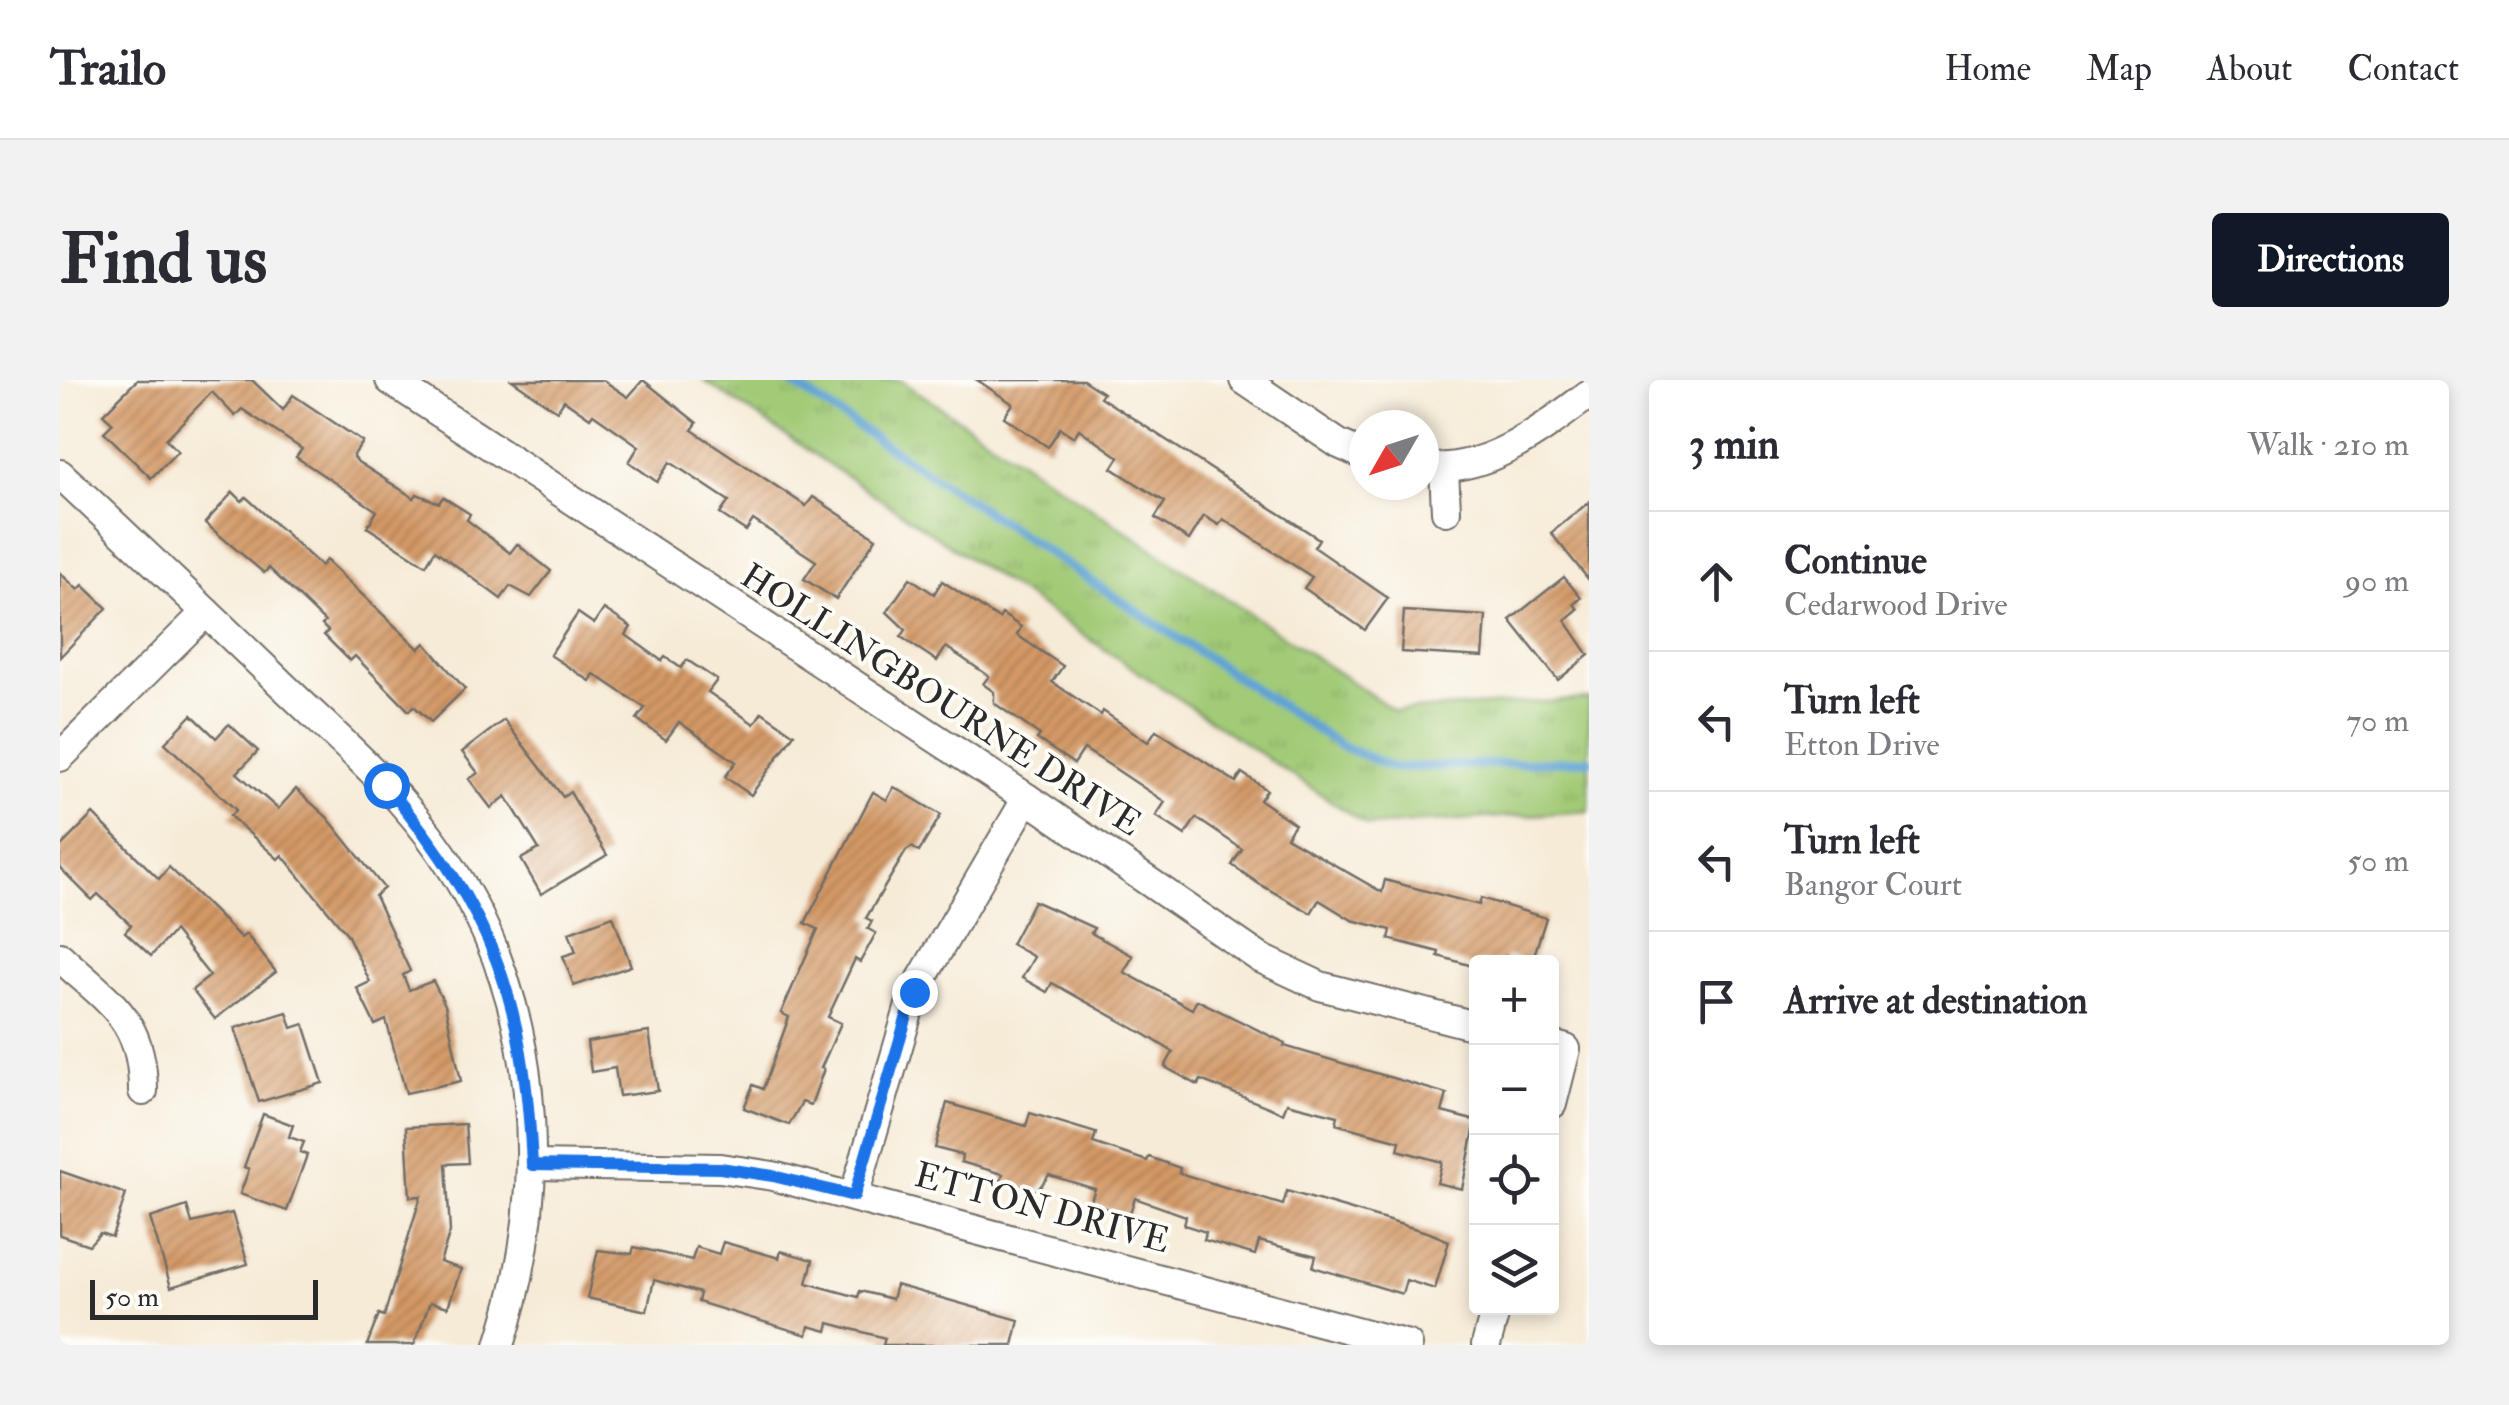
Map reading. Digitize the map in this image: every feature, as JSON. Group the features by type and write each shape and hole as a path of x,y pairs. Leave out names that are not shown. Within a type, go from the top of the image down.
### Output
{"street":[{"name":"HOLLINGBOURNE DRIVE","path":"390,380 1027,798 1260,958 1320,986 1469,1024"},
{"path":"1244,380 1349,448"},
{"path":"1439,467 1496,455 1531,437 1589,394"},
{"path":"60,474 386,785 441,851 459,882 502,969 518,1027 528,1087 532,1165 528,1234 500,1345"},
{"path":"1439,486 1446,510"},
{"path":"60,757 206,612"},
{"path":"854,1196 914,992 1027,798"},
{"path":"60,958 134,1032 143,1055 144,1091"},
{"path":"1559,1048 1566,1050 1559,1077"},
{"name":"ETTON DRIVE","path":"532,1165 720,1168 773,1176 1408,1345"},
{"path":"1486,1345 1494,1315"}],"green space":[{"path":"703,380 900,380 1395,711 1589,699 1589,811 1368,826"}],"building":[{"path":"137,380 252,380 283,410 293,395 363,442 353,456 358,462 414,498 417,494 439,503 443,497 470,514 467,520 510,553 517,544 551,571 531,597 510,586 501,599 435,550 426,565 367,527 377,511 296,457 302,449 242,409 235,416 212,392 166,439 178,451 151,478 104,432 113,423 103,414"},
{"path":"512,380 603,380 628,397 643,380 697,423 692,430 806,506 813,497 876,538 836,599 804,579 816,561 753,520 746,531 720,514 729,501 670,462 657,482 629,462 639,446 593,414 590,418 564,400 557,411"},
{"path":"977,380 1083,380 1103,393 1100,397 1319,539 1314,547 1388,598 1365,630 1304,588 1312,577 1223,519 1219,525 1204,516 1189,540 1155,518 1165,502 1112,468 1119,457 1079,429 1074,437 1060,428 1048,447 1004,417 1013,404"},
{"path":"233,492 242,501 246,497 321,566 326,560 419,649 425,643 465,689 431,722 414,706 409,711 355,656 350,661 324,635 328,631 322,625 325,622 269,568 264,573 205,523"},
{"path":"1589,502 1589,580 1551,533"},
{"path":"60,573 78,590 83,585 107,608 60,657"},
{"path":"1564,577 1581,598 1574,604 1578,609 1565,620 1589,655 1558,680 1510,620"},
{"path":"910,578 934,594 942,581 999,619 1002,614 1021,627 1017,635 1063,666 1052,682 1148,742 1156,730 1236,782 1242,773 1267,790 1260,800 1295,824 1286,837 1382,892 1385,880 1479,905 1481,898 1546,918 1534,955 1469,955 1469,965 1438,956 1439,952 1389,939 1391,930 1352,920 1319,900 1311,913 1232,865 1242,849 1196,818 1185,835 1156,816 1165,802 1111,766 1084,749 1074,764 1037,739 1040,735 994,703 994,692 983,684 989,676 946,647 937,661 901,637 906,630 887,612"},
{"path":"604,609 631,627 626,635 662,661 665,657 681,668 687,660 717,680 708,692 754,724 762,712 794,734 751,795 725,777 736,762 679,722 666,740 637,719 645,708 594,674 590,681 550,655 578,613 594,624"},
{"path":"1404,611 1486,616 1483,657 1401,652"},
{"path":"192,715 216,738 229,724 258,751 237,773 278,809 296,789 327,817 384,888 375,896 410,971 403,975 409,990 433,981 445,1005 461,1081 406,1093 386,1020 375,1025 357,988 370,982 347,934 282,855 278,859 230,816 236,810 165,743"},
{"path":"504,720 563,797 570,792 607,855 541,894 521,859 539,849 506,796 491,808 469,779 478,773 462,752"},
{"path":"894,787 941,815 919,852 912,847 906,851 866,918 872,921 868,929 876,933 860,962 855,959 828,1017 841,1023 821,1068 824,1069 811,1105 802,1102 789,1125 744,1108 753,1085 763,1089 789,1017 781,1013 818,929 805,923 873,792 887,800"},
{"path":"93,814 159,879 169,867 241,938 246,934 276,972 215,1019 192,990 210,976 174,931 151,956 125,932 131,925 98,894 92,900 60,868 60,847"},
{"path":"1034,901 1094,928 1091,933 1133,956 1124,972 1192,1009 1197,1000 1285,1043 1284,1046 1447,1094 1442,1112 1469,1119 1469,1155 1462,1189 1437,1183 1442,1162 1398,1150 1400,1141 1336,1124 1338,1116 1287,1103 1283,1113 1201,1080 1198,1085 1165,1067 1173,1052 1146,1035 1052,983 1047,992 1022,978 1034,957 1011,944"},
{"path":"613,916 631,966 574,986 563,956 576,952 569,932"},
{"path":"287,1012 292,1028 304,1024 323,1083 259,1102 235,1028"},
{"path":"649,1032 658,1091 619,1096 615,1068 591,1072 587,1042"},
{"path":"947,1103 1026,1126 1030,1113 1096,1133 1093,1143 1147,1161 1149,1157 1180,1168 1179,1173 1283,1205 1287,1191 1430,1233 1449,1241 1435,1289 1406,1280 1402,1294 1313,1267 1316,1256 1259,1241 1255,1255 1204,1240 1206,1232 1184,1225 1186,1216 1135,1198 1129,1216 1090,1203 1095,1189 1049,1175 1037,1191 1001,1180 1003,1174 961,1162 962,1155 935,1148"},
{"path":"263,1114 293,1125 289,1137 304,1142 300,1152 307,1155 287,1211 240,1194 249,1169 244,1167"},
{"path":"465,1124 468,1163 446,1164 450,1232 440,1262 461,1269 448,1307 430,1302 414,1345 367,1345 379,1314 384,1316 421,1196 410,1197 406,1127"},
{"path":"60,1171 126,1194 112,1237 100,1233 89,1245 60,1235"},
{"path":"187,1206 192,1223 232,1213 248,1264 171,1287 150,1218"},
{"path":"723,1242 779,1258 781,1251 813,1260 807,1283 858,1297 860,1291 892,1299 896,1285 1019,1320 1013,1345 883,1345 885,1338 829,1323 827,1331 809,1326 807,1335 698,1302 700,1293 654,1280 647,1311 587,1298 598,1250 632,1254 634,1247 692,1260 696,1247 719,1254"}],"waterway":[{"path":"787,380 1341,746 1394,768 1589,760"}],"route":[{"path":"386,785 441,851 478,913 502,969 518,1027 528,1087 532,1165 720,1168 773,1176 854,1196 914,992"}]}
